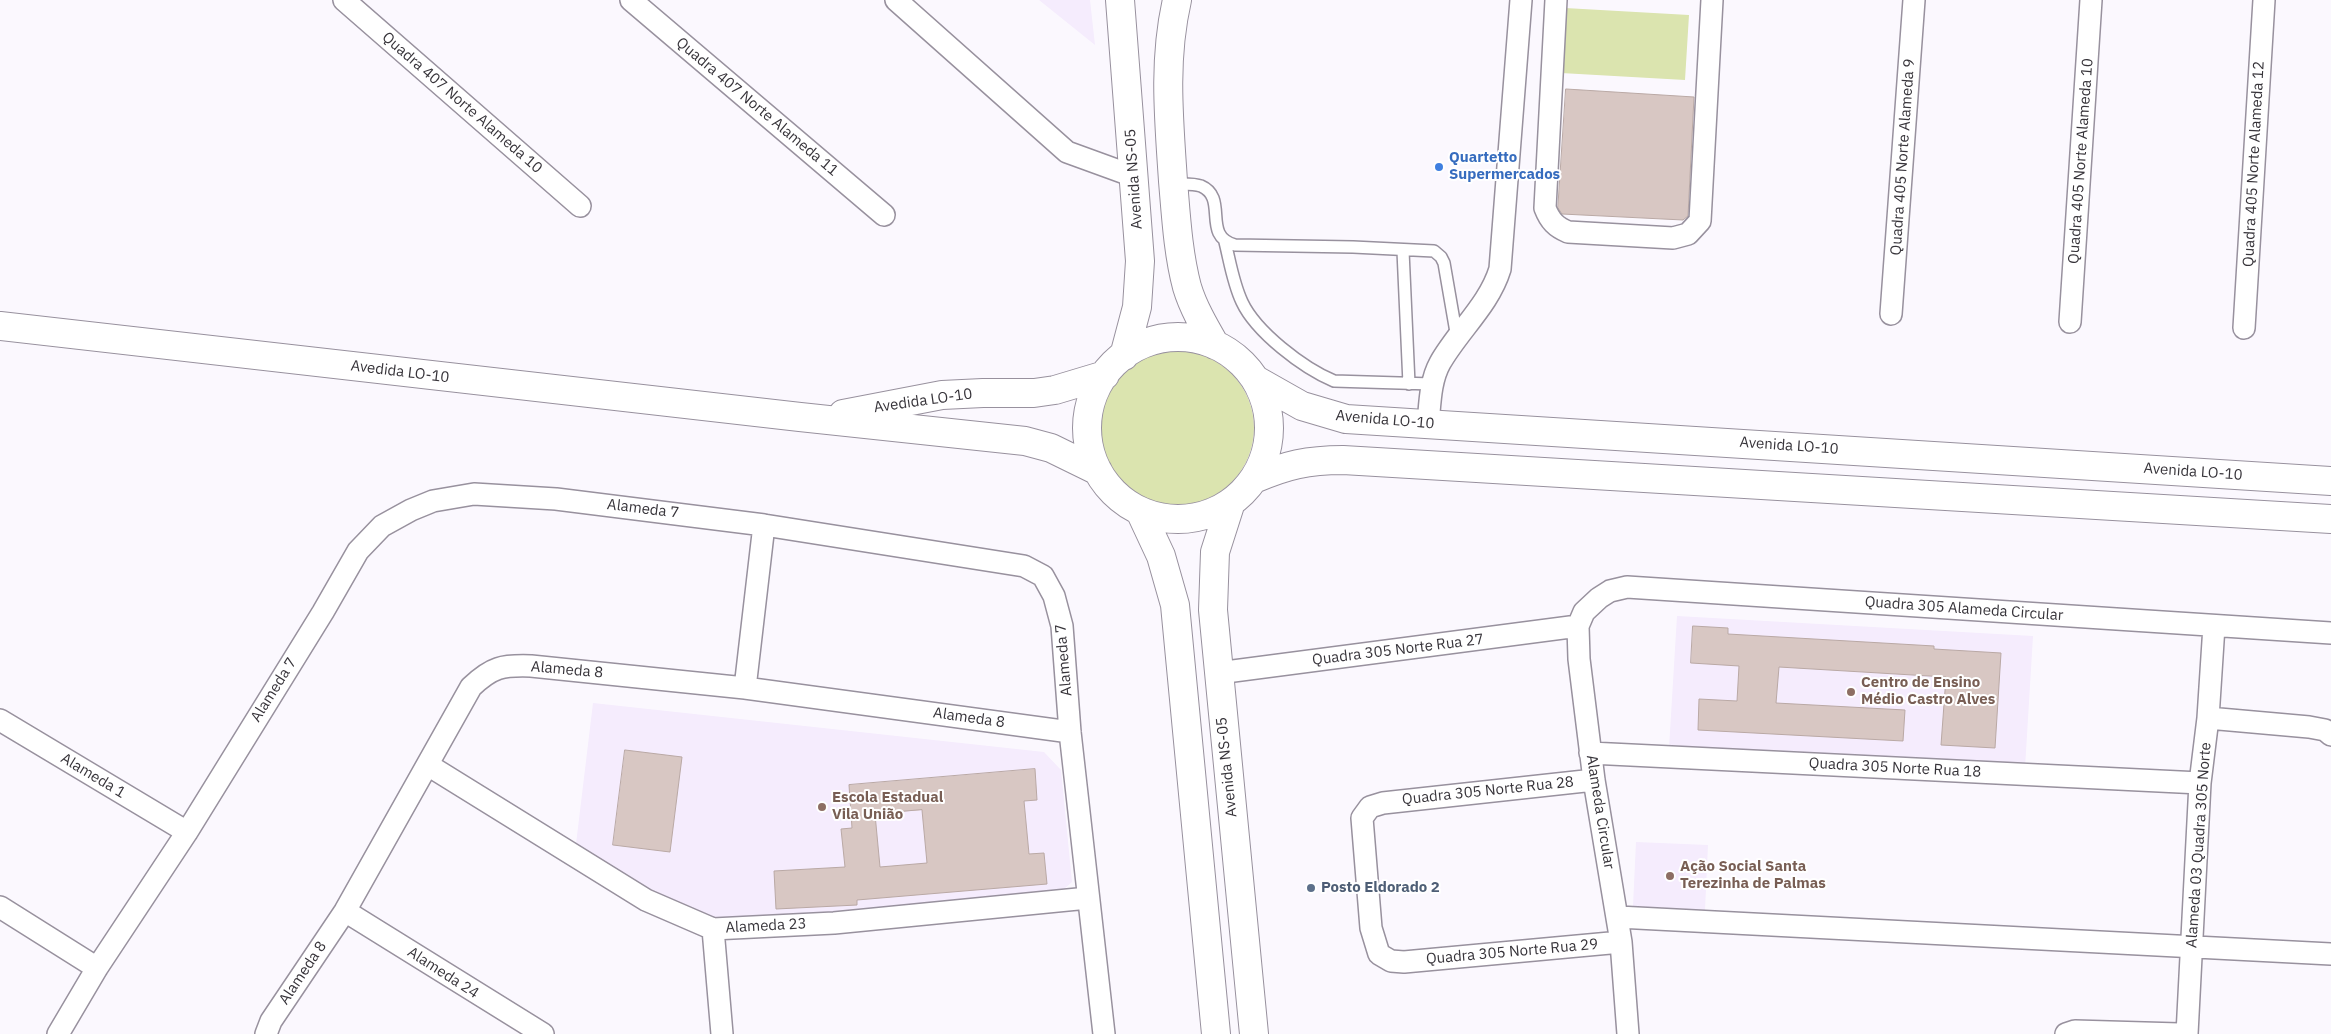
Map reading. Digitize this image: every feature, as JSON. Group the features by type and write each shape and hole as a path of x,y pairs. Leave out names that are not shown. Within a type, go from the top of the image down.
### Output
{"street":[{"name":"Quadra 407 Norte Alameda 10","path":"344,0 580,206"},
{"name":"Quadra 407 Norte Alameda 11","path":"631,0 884,215"},
{"path":"896,0 1067,152 1134,176"},
{"name":"Avenida NS-05","path":"1120,0 1140,278 1134,323 1124,356"},
{"path":"1177,0 1168,56 1167,91 1174,184 1187,286 1198,313 1215,345"},
{"path":"1428,424 1432,384 1440,364 1488,294 1500,269 1521,0"},
{"path":"1556,0 1545,208 1549,219 1557,227 1568,232 1673,238 1688,234 1700,221 1712,0"},
{"name":"Quadra 405 Norte Alameda 9","path":"1891,314 1914,0"},
{"name":"Quadra 405 Norte Alameda 10","path":"2070,322 2091,0"},
{"name":"Quadra 405 Norte Alameda 12","path":"2244,328 2264,0"},
{"path":"1519,29 1553,31"},
{"name":"Avedida LO-10","path":"0,326 800,418 1033,442 1067,455 1098,471"},
{"name":"Avenida NS-05","path":"1172,338 1198,340 1215,345 1238,359 1256,380 1267,406 1270,434 1266,453 1254,479 1231,502 1207,514 1184,519 1162,518 1140,511 1116,494 1098,471 1088,442 1087,422 1091,402 1105,375 1124,356 1147,343 1172,338"},
{"name":"Avedida LO-10","path":"800,418 843,414 942,395 1045,392 1065,388 1105,375"},
{"name":"Avenida LO-10","path":"1256,380 1289,400 1331,415 1346,418 2331,481"},
{"path":"1254,479 1281,467 1300,462 1343,460 2331,519"},
{"name":"Alameda 7","path":"58,1034 97,968 187,832 358,552 382,526 411,510 434,500 484,495 556,498 764,525 1024,566 1043,576 1054,596 1062,626 1070,732 1104,1034"},
{"name":"Avenida NS-05","path":"1231,502 1213,560 1213,610 1254,1034"},
{"name":"Avenida NS-05","path":"1140,511 1161,556 1174,604 1216,1034"},
{"path":"745,688 764,525"},
{"name":"Quadra 305 Alameda Circular","path":"1578,626 1584,612 1599,598 1610,591 1627,586 2331,633"},
{"name":"Quadra 305 Norte Rua 27","path":"1218,673 1578,626"},
{"name":"Alameda Circular","path":"1578,626 1579,659 1590,753 1618,917 1628,1034"},
{"name":"Alameda 03 Quadra 305 Norte","path":"2187,1034 2200,783 2208,718 2214,626"},
{"name":"Alameda 8","path":"266,1034 270,1021 345,911 471,687 494,669 508,666 531,666 745,688 1070,732"},
{"path":"2208,718 2309,727 2325,730 2331,736"},
{"name":"Alameda 1","path":"0,720 187,832"},
{"name":"Quadra 305 Norte Rua 18","path":"1590,753 2200,783"},
{"name":"Alameda 23","path":"428,764 646,900 713,929 834,923 1088,898"},
{"name":"Quadra 305 Norte Rua 28","path":"1404,962 1391,961 1379,954 1371,928 1362,818 1370,807 1383,803 1594,780"},
{"path":"0,907 97,968"},
{"name":"Alameda 24","path":"345,911 543,1034"},
{"path":"1618,917 2331,954"},
{"path":"713,929 722,1034"},
{"name":"Quadra 305 Norte Rua 29","path":"1404,962 1621,942"},
{"path":"2066,1034 2075,1031 2178,1034"}],"lane":[{"path":"1174,184 1200,185 1208,191 1215,203 1218,234 1225,242 1243,304 1272,341 1319,375 1334,381 1432,384"},
{"path":"1225,242 1236,245 1353,247 1434,251 1441,256 1457,339"},
{"path":"1403,250 1408,384"}],"shaded area":[{"path":"1039,0 1090,0 1095,45"},
{"name":"Centro de Ensino Médio Castro Alves","path":"1677,616 2033,636 2025,768 1669,748"},
{"name":"Escola Estadual Vila União","path":"593,703 1044,752 1061,770 1072,882 1057,895 839,917 713,921 650,893 576,844"},
{"name":"Ação Social Santa Terezinha de Palmas","path":"1636,842 1708,845 1705,910 1633,906"}],"green space":[{"path":"1565,8 1689,15 1685,80 1561,73"},
{"path":"1177,351 1206,357 1220,364 1231,374 1241,385 1248,399 1254,428 1248,457 1241,471 1231,482 1220,492 1206,499 1177,505 1148,499 1134,492 1123,482 1113,471 1106,457 1100,428 1106,399 1113,385 1123,374 1134,364 1148,357"}],"building":[{"path":"1566,89 1694,97 1688,216 1683,220 1562,214 1558,208"},
{"path":"1693,626 1728,628 1728,634 1934,646 1934,649 2001,653 1995,748 1941,745 1946,677 1779,667 1776,703 1905,710 1903,741 1698,730 1699,699 1737,701 1739,666 1691,663"},
{"path":"625,750 682,757 670,852 613,845"},
{"path":"1035,769 1037,800 1024,801 1029,854 1044,853 1047,884 857,900 857,905 776,909 774,871 845,867 841,829 852,828 849,785","holes":["922,810 927,863 880,867 875,814"]}],"place":[{"name":"Quartetto Supermercados","path":"1439,167"},
{"name":"Centro de Ensino Médio Castro Alves","path":"1851,692"},
{"name":"Escola Estadual Vila União","path":"822,807"},
{"name":"Ação Social Santa Terezinha de Palmas","path":"1670,876"},
{"name":"Posto Eldorado 2","path":"1311,888"}]}
